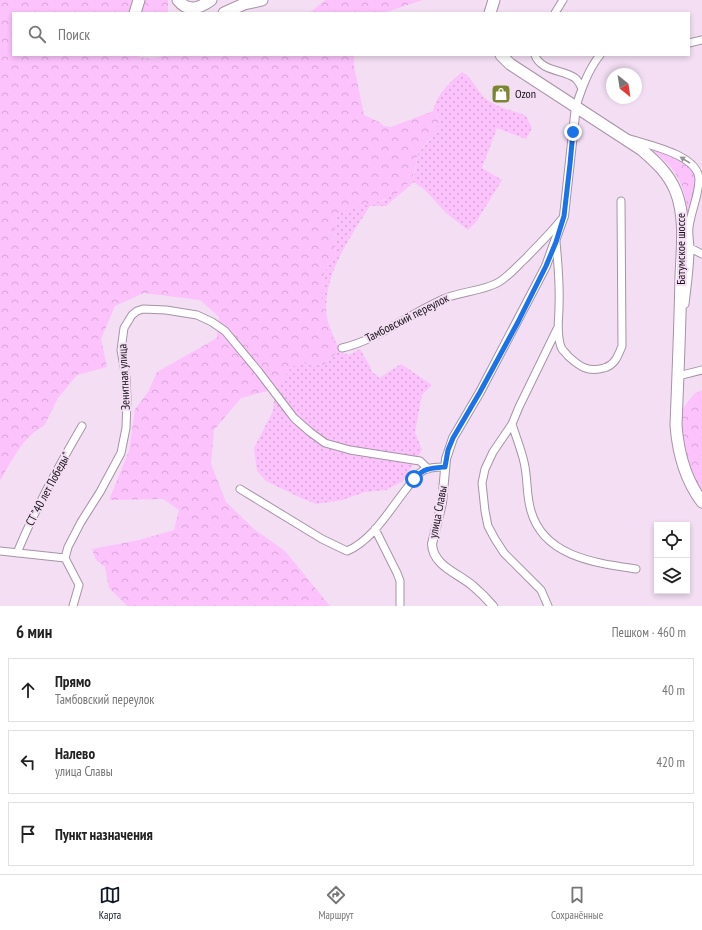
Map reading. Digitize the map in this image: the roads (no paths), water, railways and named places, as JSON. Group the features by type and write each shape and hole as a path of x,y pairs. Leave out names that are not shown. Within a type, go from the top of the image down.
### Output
{"highway":[{"path":"135,12 138,0"},
{"path":"178,0 185,7 194,8 201,7 211,0"},
{"path":"226,12 244,4 262,0"},
{"path":"490,12 494,0"},
{"name":"Батумское шоссе","path":"503,56 510,64 642,150 656,161 668,175 676,192 682,224 681,313 676,425 677,441 688,478 702,502"}],"street":[{"path":"556,12 562,0"},
{"path":"690,43 702,40"},
{"path":"536,56 538,60 547,67 576,78 582,88"},
{"path":"576,106 582,88 599,56"},
{"name":"улица Славы","path":"493,606 473,586 441,564 433,550 433,538 442,503 448,450 453,438 518,322 546,266 556,242 564,216 576,106"},
{"path":"623,137 662,148 678,155 691,163 699,176 689,227 690,248 685,309 684,312 681,313"},
{"path":"556,242 558,261 558,329 561,347 578,366 590,370 604,368 613,364 619,355 622,346 620,201"},
{"name":"Тамбовский переулок","path":"342,348 349,347 381,333 417,311 444,298 458,293 488,287 498,282 510,273 550,234 564,216"},
{"path":"690,248 702,254"},
{"name":"Зенитная улица","path":"65,558 68,546 80,522 100,492 120,453 126,428 127,400 126,378 121,350 124,328 132,315 143,309 166,310 197,315 212,322 225,331 294,418 325,443 350,450 420,461 428,469"},
{"path":"548,606 541,590 504,553 488,526 484,511 482,483 485,469 493,452 512,424 558,329"},
{"path":"678,376 702,370"},
{"path":"512,424 524,462 530,509 542,533 553,544 571,554 600,563 636,569"},
{"name":"СТ \"40 лет Победы\"","path":"17,553 39,504 82,426"},
{"path":"240,489 322,539 347,551 360,543 375,529 421,472 428,469 445,467"},
{"path":"375,529 400,581 400,606"},
{"path":"0,551 65,558 79,585 73,606"}],"place":[{"name":"Ozon","path":"501,94"}]}
